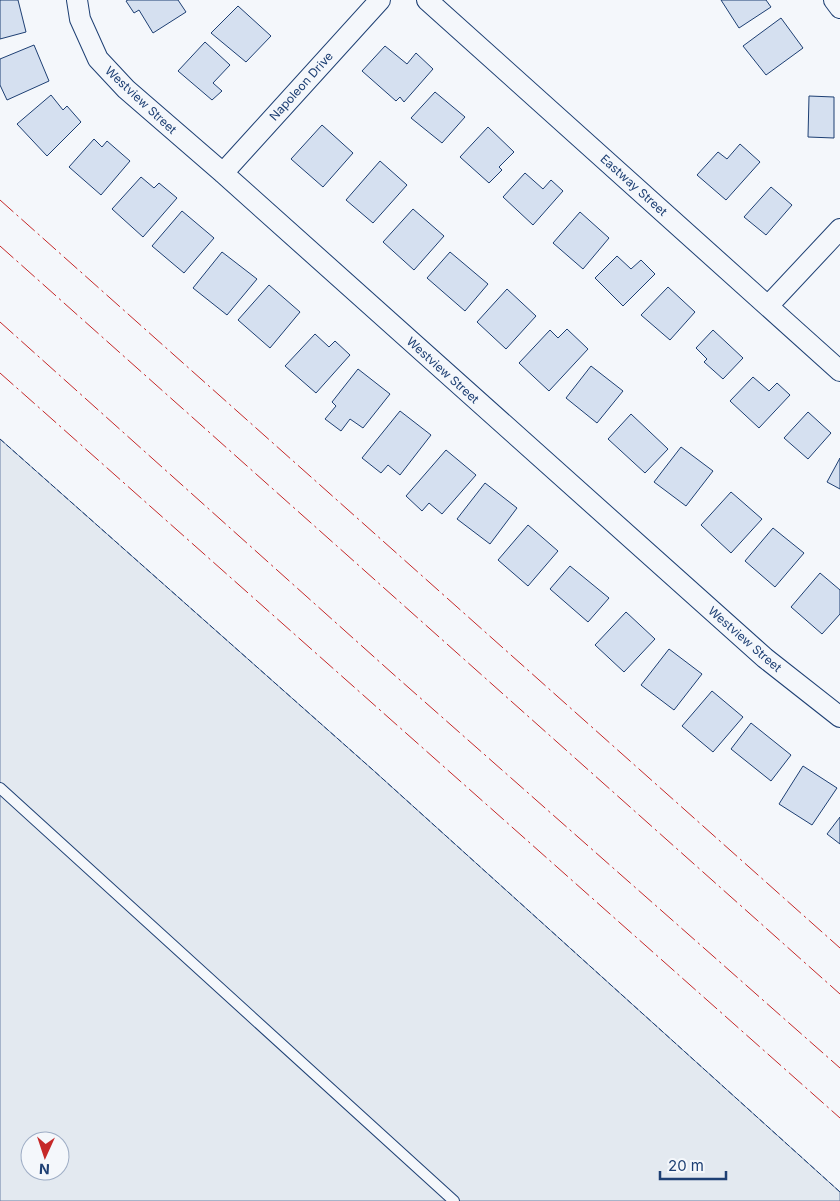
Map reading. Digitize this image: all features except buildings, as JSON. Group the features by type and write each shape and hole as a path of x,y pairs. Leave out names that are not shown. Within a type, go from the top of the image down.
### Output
{"street":[{"name":"Westview Street","path":"77,0 80,19 98,59 126,89 223,173 764,658 840,717"},
{"name":"Napoleon Drive","path":"223,173 380,0"},
{"name":"Eastway Street","path":"427,0 840,371"},
{"path":"834,0 840,8"},
{"path":"768,306 840,229"}],"lane":[{"path":"0,788 454,1201"}],"shaded area":[{"path":"0,439 373,770 840,1192 840,1201 0,1201"}],"fence":[{"path":"0,439 373,770 840,1192"}],"power":[{"path":"0,200 840,948"},
{"path":"0,246 840,994"},
{"path":"0,322 392,673 840,1068"},
{"path":"0,373 840,1118"}]}
